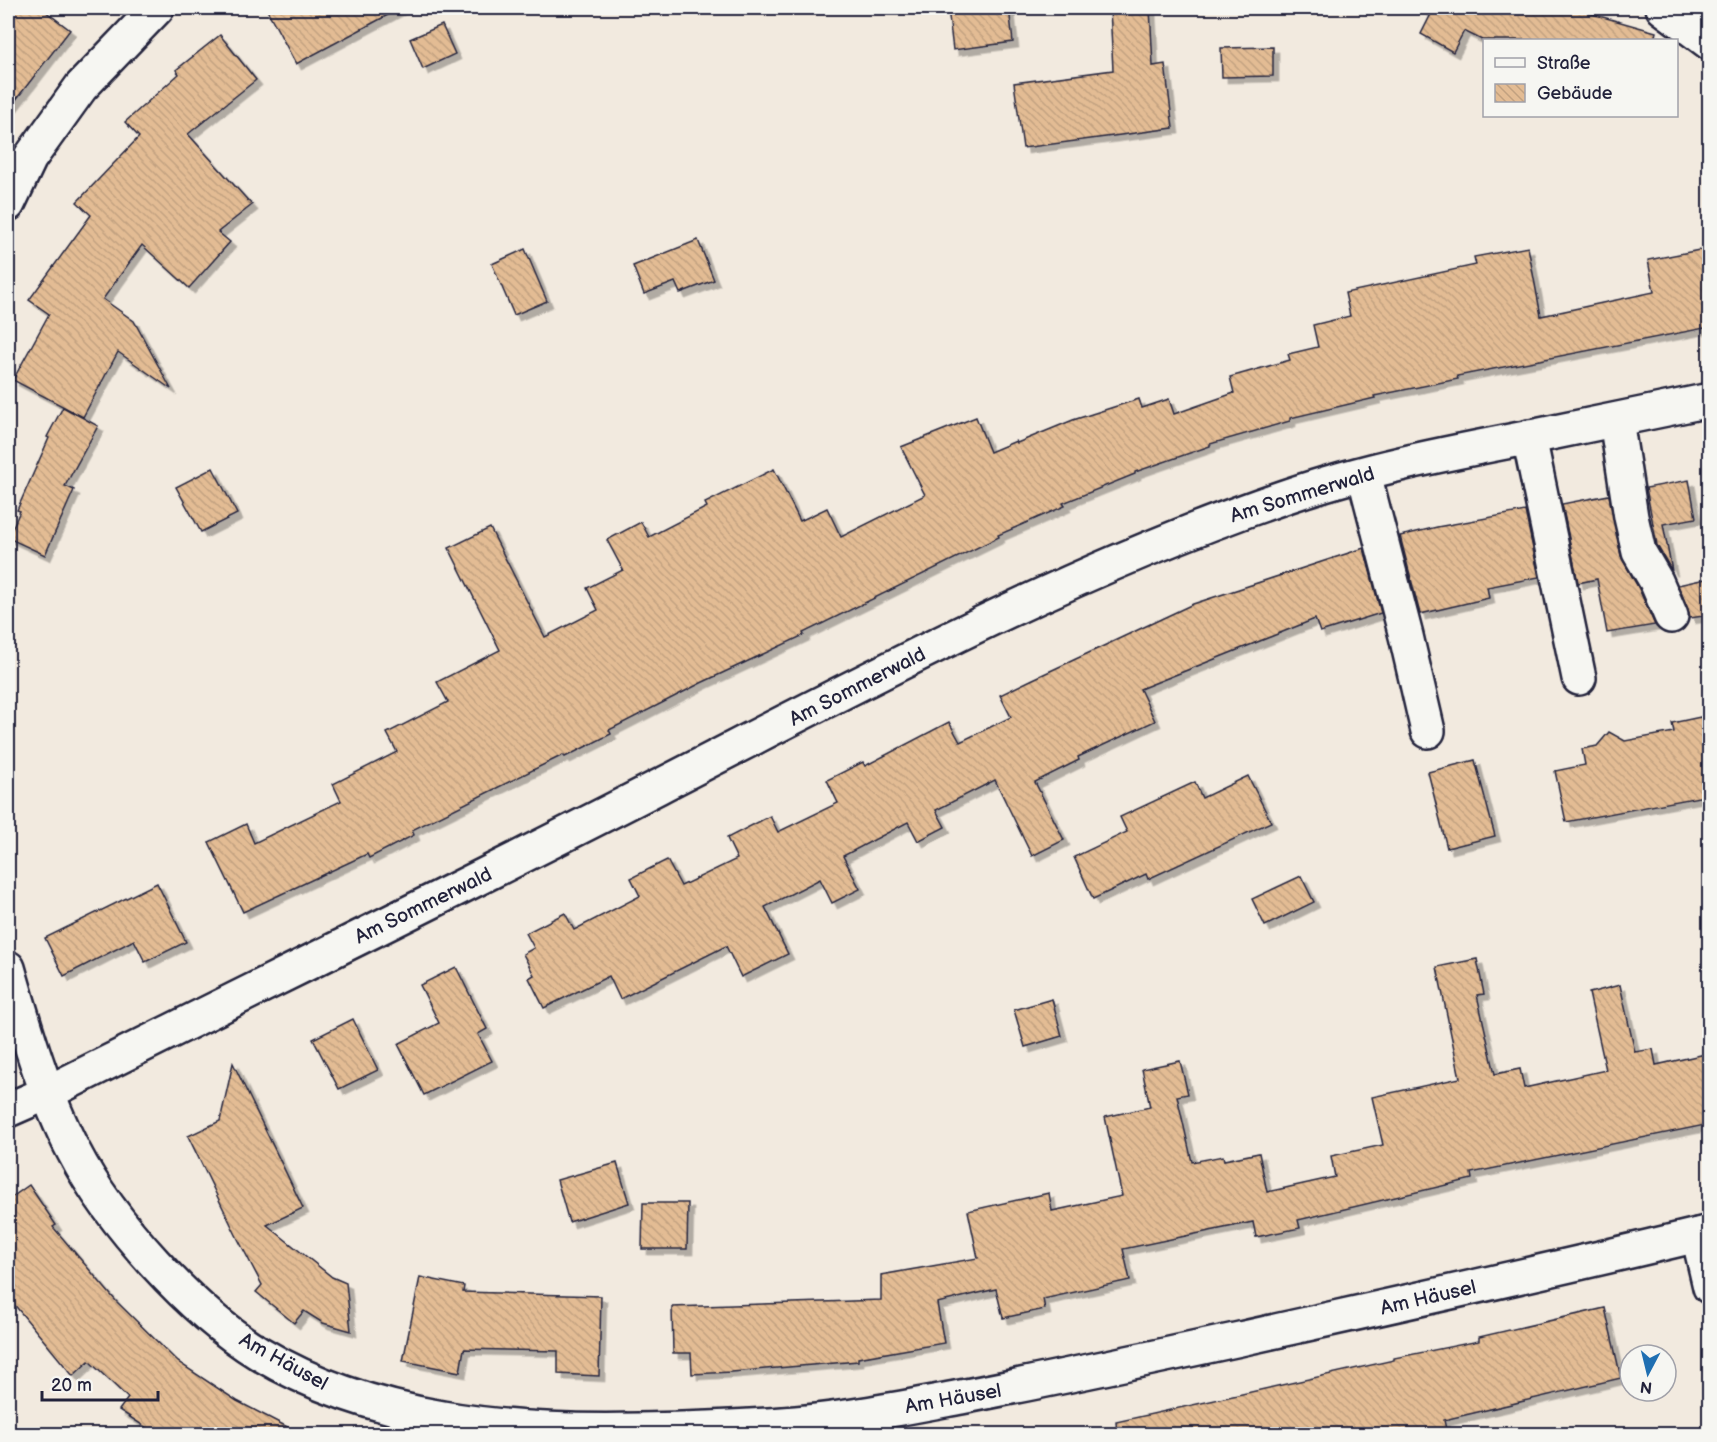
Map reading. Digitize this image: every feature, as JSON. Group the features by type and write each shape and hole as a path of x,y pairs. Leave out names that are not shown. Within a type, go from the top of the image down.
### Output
{"street":[{"path":"8,204 30,158 81,87 157,8"},
{"path":"1663,8 1710,43"},
{"name":"Am Sommerwald","path":"8,1110 610,812 972,626 1087,573 1192,530 1290,495 1364,474 1439,454 1710,400"},
{"path":"1616,420 1631,517 1639,552 1656,581 1671,615"},
{"path":"1529,437 1579,678"},
{"path":"1364,474 1428,731"},
{"name":"Am Häusel","path":"8,968 27,1034 74,1153 111,1211 161,1269 202,1310 258,1352 325,1386 400,1409 491,1426 581,1431 677,1430 800,1423 914,1406 1048,1381 1704,1234 1710,1287"}],"building":[{"path":"8,8 41,8 70,30 8,110"},
{"path":"266,8 401,8 296,64"},
{"path":"948,8 1009,8 1013,42 953,50"},
{"path":"1110,8 1150,8 1153,66 1165,64 1173,128 1023,148 1014,83 1113,70"},
{"path":"1418,8 1571,8 1656,32 1654,39 1482,40 1464,31 1453,52 1421,34 1431,14"},
{"path":"442,25 455,54 423,69 410,39"},
{"path":"220,35 256,80 188,134 252,205 218,232 230,242 189,288 142,245 103,299 134,321 171,389 118,352 83,417 13,380 49,314 29,300 91,215 77,202 139,137 125,122 179,74 176,70"},
{"path":"1273,47 1273,76 1222,77 1221,48"},
{"path":"698,240 714,280 680,293 675,282 644,294 633,266"},
{"path":"1528,247 1541,316 1654,292 1648,260 1710,248 1710,327 1457,376 1458,379 1374,396 1375,398 1290,418 1290,421 1210,444 1210,446 1135,472 1135,474 1063,503 1065,506 998,535 999,537 803,633 804,635 701,683 609,730 611,734 565,757 563,755 412,830 414,835 369,858 367,854 243,912 209,842 246,824 254,843 341,801 333,784 397,752 387,733 448,702 437,682 500,650 449,548 490,528 545,637 598,610 587,588 623,570 607,540 641,522 649,537 707,507 705,503 774,469 800,521 827,508 841,537 925,495 901,447 976,417 990,452 1073,420 1139,399 1142,408 1169,399 1174,414 1234,393 1230,377 1290,360 1288,354 1318,347 1313,325 1350,316 1345,293 1476,265 1474,257"},
{"path":"525,249 547,301 514,315 492,264"},
{"path":"63,407 98,426 65,486 74,490 45,555 8,538 20,511 17,510 49,438 47,437"},
{"path":"213,468 237,514 201,532 176,487"},
{"path":"1689,480 1696,518 1663,524 1672,571 1657,545 1646,488"},
{"path":"1609,495 1621,556 1655,625 1607,633 1597,579 1578,583 1562,504"},
{"path":"1525,511 1539,577 1487,587 1489,598 1420,614 1400,536"},
{"path":"1364,548 1381,613 1320,632 1315,619 1140,689 1155,721 1078,757 1079,760 1035,782 1064,840 1032,856 995,780 936,810 945,827 918,841 908,822 843,856 860,889 832,903 820,879 765,907 788,954 741,977 726,946 620,999 609,976 544,1008 529,978 534,975 523,954 534,948 526,933 565,913 574,930 640,896 631,878 667,860 681,886 737,859 727,838 770,816 778,832 838,803 827,780 863,762 865,766 949,722 960,742 1011,717 1000,695 1031,680 1193,604"},
{"path":"1710,578 1710,615 1690,618 1678,585"},
{"path":"1710,715 1710,795 1566,822 1555,771 1585,765 1582,749 1597,746 1609,732 1625,741 1674,732 1672,723"},
{"path":"1475,760 1495,836 1447,848 1428,772"},
{"path":"1248,776 1271,822 1148,879 1146,874 1093,899 1074,857 1127,832 1120,817 1195,782 1202,798"},
{"path":"1301,876 1314,902 1265,926 1252,899"},
{"path":"157,883 186,942 145,962 134,940 64,976 45,938"},
{"path":"1477,959 1484,994 1477,995 1495,1074 1520,1069 1524,1088 1606,1070 1589,993 1620,985 1635,1052 1653,1049 1656,1065 1710,1053 1710,1124 1471,1173 1472,1179 1298,1220 1300,1228 1256,1237 1253,1222 1123,1249 1130,1280 1043,1299 1045,1309 1003,1318 996,1289 937,1303 944,1343 858,1358 858,1361 692,1374 691,1353 673,1353 672,1307 881,1300 881,1275 978,1258 968,1211 1049,1193 1052,1211 1122,1196 1105,1117 1150,1107 1142,1069 1180,1061 1188,1094 1177,1096 1192,1162 1223,1156 1224,1160 1259,1153 1267,1192 1335,1177 1331,1156 1383,1145 1372,1097 1460,1078 1437,967"},
{"path":"456,967 487,1029 478,1034 492,1061 424,1095 398,1044 439,1023 420,985"},
{"path":"1052,999 1062,1036 1025,1047 1014,1010"},
{"path":"353,1019 378,1070 339,1089 313,1039"},
{"path":"233,1063 303,1208 267,1225 332,1277 346,1283 351,1331 323,1323 304,1311 294,1323 256,1292 262,1285 188,1136 220,1121"},
{"path":"617,1163 629,1203 569,1222 557,1180"},
{"path":"29,1185 56,1225 53,1227 116,1301 178,1362 237,1401 301,1434 156,1434 119,1410 128,1398 89,1361 73,1376 8,1297 8,1200"},
{"path":"643,1203 688,1203 687,1249 642,1249"},
{"path":"420,1277 464,1286 463,1292 601,1296 599,1376 558,1374 558,1351 464,1349 460,1372 403,1361"},
{"path":"1605,1308 1618,1365 1618,1379 1444,1420 1447,1434 1117,1434 1116,1422 1394,1360 1394,1358 1479,1341 1479,1337"}]}
